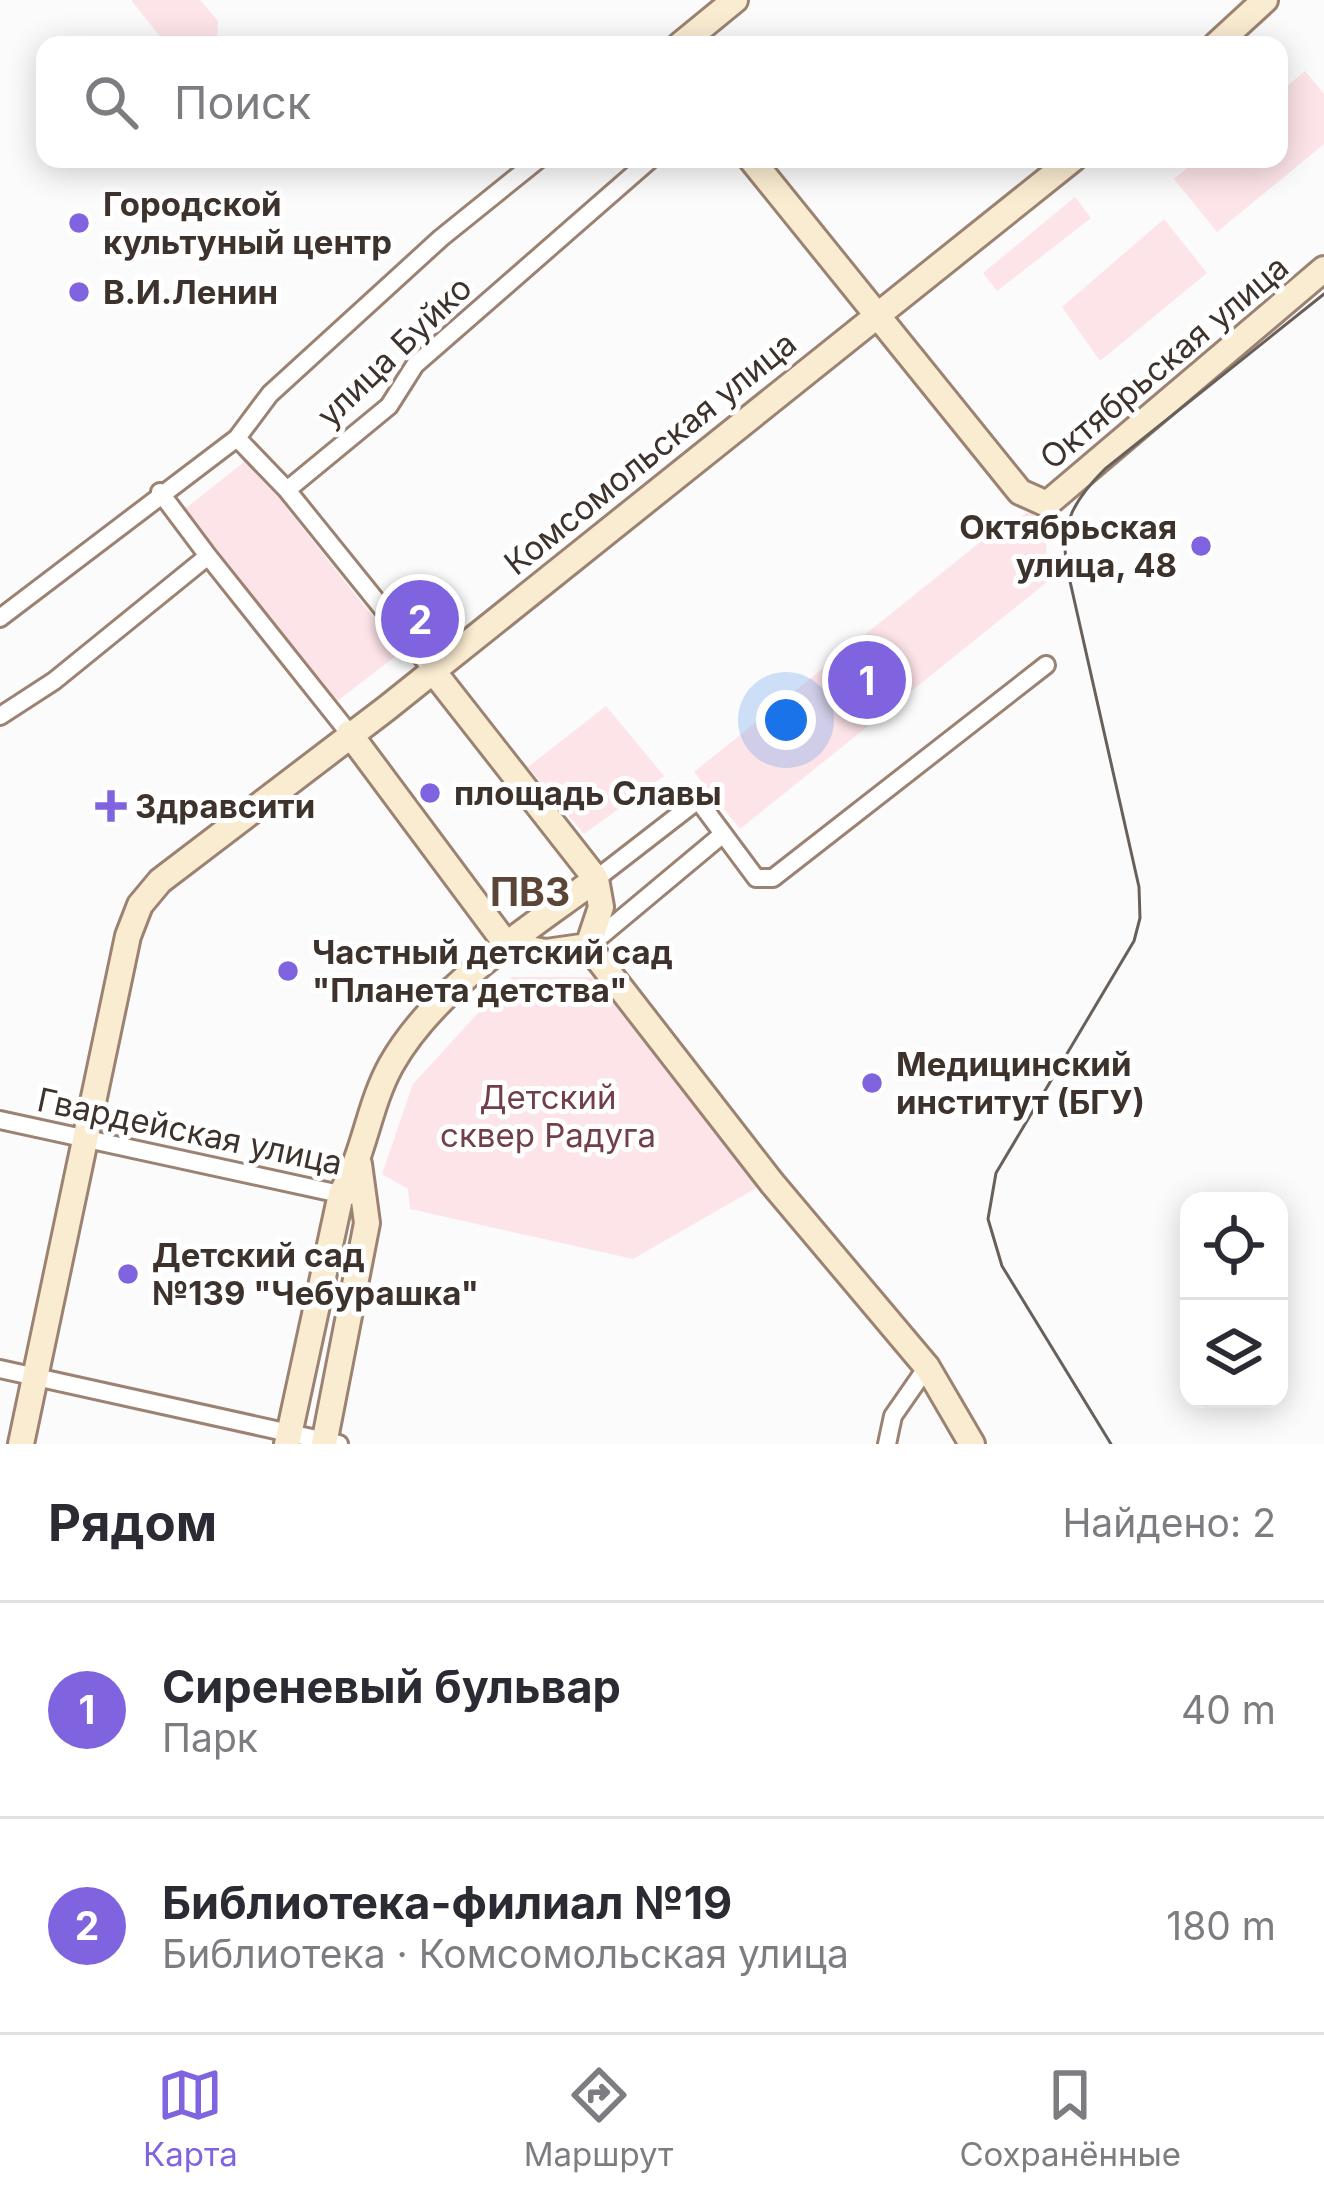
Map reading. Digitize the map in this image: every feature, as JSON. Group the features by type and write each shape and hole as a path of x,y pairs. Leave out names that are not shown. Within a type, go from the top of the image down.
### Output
{"street":[{"path":"691,36 735,0"},
{"path":"1226,36 1265,0"},
{"path":"0,618 237,438 270,394 441,238 528,168"},
{"name":"улица Буйко","path":"287,490 389,406 415,364 641,168"},
{"path":"759,168 873,316"},
{"name":"Комсомольская улица","path":"21,1444 128,936 140,905 160,881 433,671 1062,168"},
{"name":"Октябрьская улица","path":"873,316 1025,498 1047,504 1324,269"},
{"path":"237,438 287,490 596,879 602,907 588,946"},
{"path":"160,492 350,734 507,945 546,952 588,946 723,834"},
{"path":"0,716 54,681 208,556"},
{"path":"288,1438 341,1194 359,1164 374,1103 409,1037 507,945 698,800 756,878 773,878 1046,665"},
{"path":"588,946 772,1184 927,1367 972,1444"},
{"name":"Гвардейская улица","path":"0,1120 367,1202"},
{"path":"0,1369 288,1438 329,1443 367,1223 359,1164"},
{"path":"887,1444 893,1416 927,1367"}],"green space":[{"path":"131,0 200,0 218,21 217,36 160,36"},
{"path":"1305,71 1324,94 1324,144 1217,232 1174,179 1187,168 1288,168 1288,85"},
{"path":"1075,197 1091,218 997,291 983,273"},
{"path":"1164,219 1207,273 1100,361 1062,307"},
{"path":"248,459 401,652 332,705 177,515"},
{"path":"1031,511 1046,531 1047,582 740,829 694,772 994,531"},
{"path":"606,706 664,776 584,834 528,767"},
{"name":"Детский сквер Радуга","path":"511,977 593,977 758,1187 633,1259 410,1209 408,1189 382,1174 413,1084"}],"tram line":[{"path":"1111,1444 1002,1266 988,1219 996,1173 1134,941 1140,918 1139,887 1067,568 1065,538 1078,502 1105,469 1324,294"}],"place":[{"name":"Городской культуный центр","path":"79,223"},
{"name":"В.И.Ленин","path":"79,292"},
{"name":"Октябрьская улица, 48","path":"1201,546"},
{"name":"Библиотека-филиал №19","path":"420,619"},
{"name":"Сиреневый бульвар","path":"867,680"},
{"name":"площадь Славы","path":"430,793"},
{"name":"Здравсити","path":"111,806"},
{"name":"Частный детский сад \"Планета детства\"","path":"288,971"},
{"name":"Медицинский институт (БГУ)","path":"872,1083"},
{"name":"Детский сад №139 \"Чебурашка\"","path":"128,1274"}],"district":[{"name":"ПВЗ","path":"530,891"}]}
